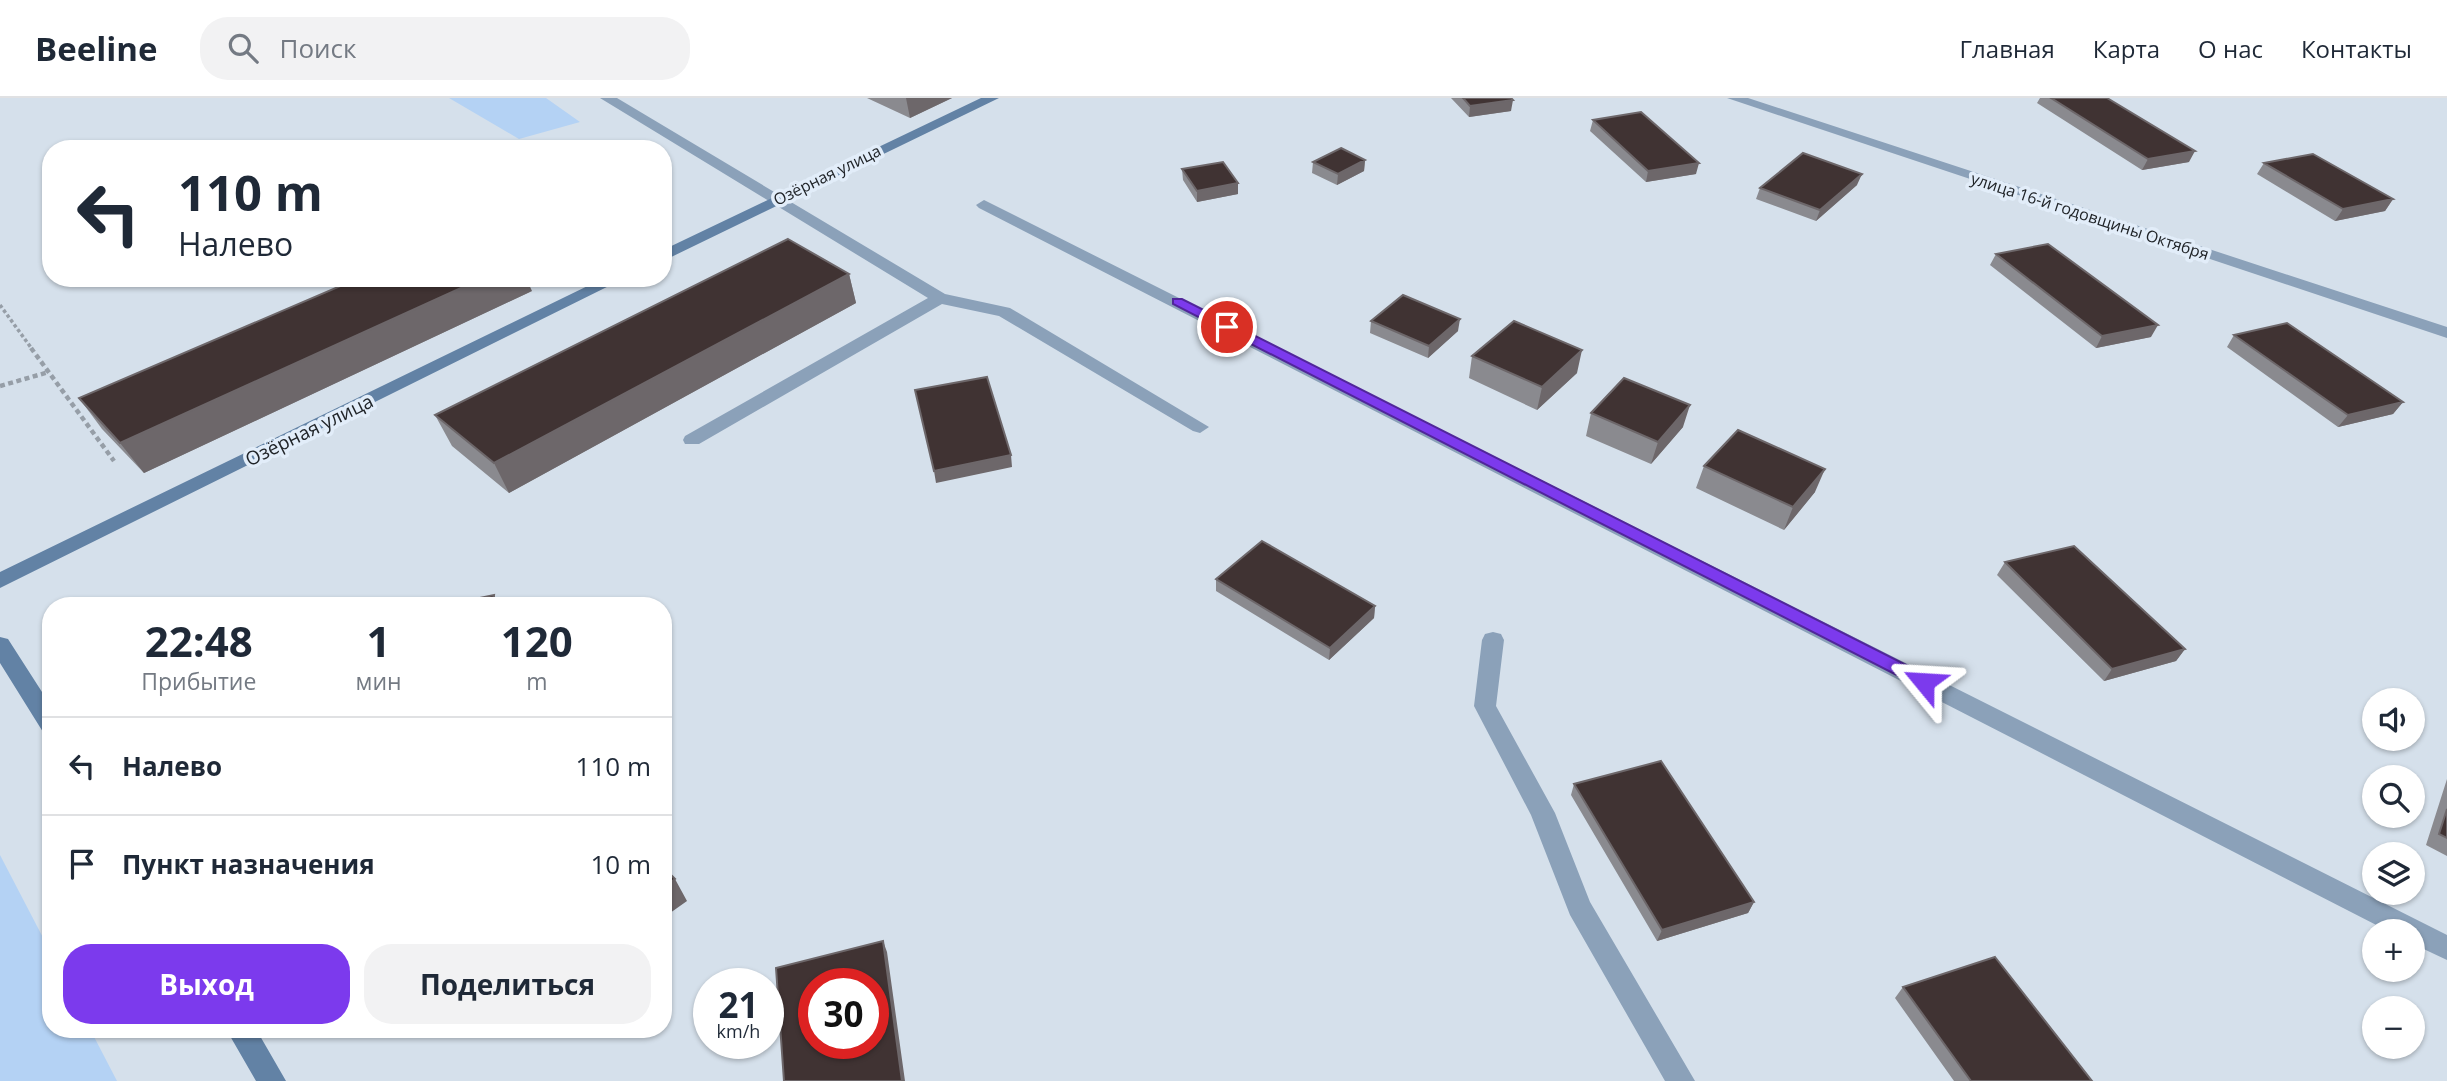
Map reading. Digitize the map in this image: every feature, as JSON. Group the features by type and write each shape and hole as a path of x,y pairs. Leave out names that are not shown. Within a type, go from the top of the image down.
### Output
{"street":[{"path":"607,98 940,298 1004,312 1200,427"},
{"name":"Озёрная улица","path":"672,252 992,98"},
{"name":"улица 16-й годовщины Октября","path":"1734,98 2447,333"},
{"path":"984,205 1178,301 2447,948"},
{"name":"Озёрная улица","path":"0,581 599,287"},
{"path":"692,440 940,298"},
{"path":"1493,640 1485,706 1543,813 1579,907 1681,1081"},
{"path":"0,645 42,712"},
{"path":"246,1038 272,1081"}],"path":[{"path":"0,305 114,461"},
{"path":"0,386 49,372"}],"shaded area":[{"path":"449,98 546,98 580,122 519,139"},
{"path":"0,855 42,936 42,1038 95,1038 117,1081 0,1081"}],"building":[{"path":"1463,98 1511,98 1513,100 1470,106"},
{"path":"2051,98 2107,98 2195,151 2148,159"},
{"path":"1641,112 1699,163 1648,171 1593,120"},
{"path":"1341,148 1365,160 1338,174 1313,162"},
{"path":"1803,153 1862,174 1820,210 1760,188"},
{"path":"2313,154 2393,199 2343,209 2264,163"},
{"path":"1223,162 1238,183 1197,191 1182,169"},
{"path":"788,239 849,274 494,463 435,415"},
{"path":"2048,244 2158,325 2102,336 1996,254"},
{"path":"338,287 463,287 120,443 79,398"},
{"path":"1403,295 1460,319 1429,346 1371,321"},
{"path":"1514,321 1582,350 1542,387 1472,356"},
{"path":"2287,323 2403,402 2348,415 2234,335"},
{"path":"987,377 1011,455 934,471 915,390"},
{"path":"1624,378 1690,405 1658,442 1591,413"},
{"path":"1738,430 1825,469 1793,507 1704,466"},
{"path":"1262,541 1375,606 1330,648 1216,579"},
{"path":"2074,546 2185,649 2112,669 2005,562"},
{"path":"1661,761 1754,902 1662,930 1574,784"},
{"path":"2447,809 2447,838 2439,834"},
{"path":"883,941 887,968 798,968 798,1059 889,1059 889,985 902,1081 784,1081 784,968 776,968"},
{"path":"1995,957 2092,1081 1971,1081 1903,987"}],"route":[{"path":"1227,327 1178,301 1924,682"}]}
